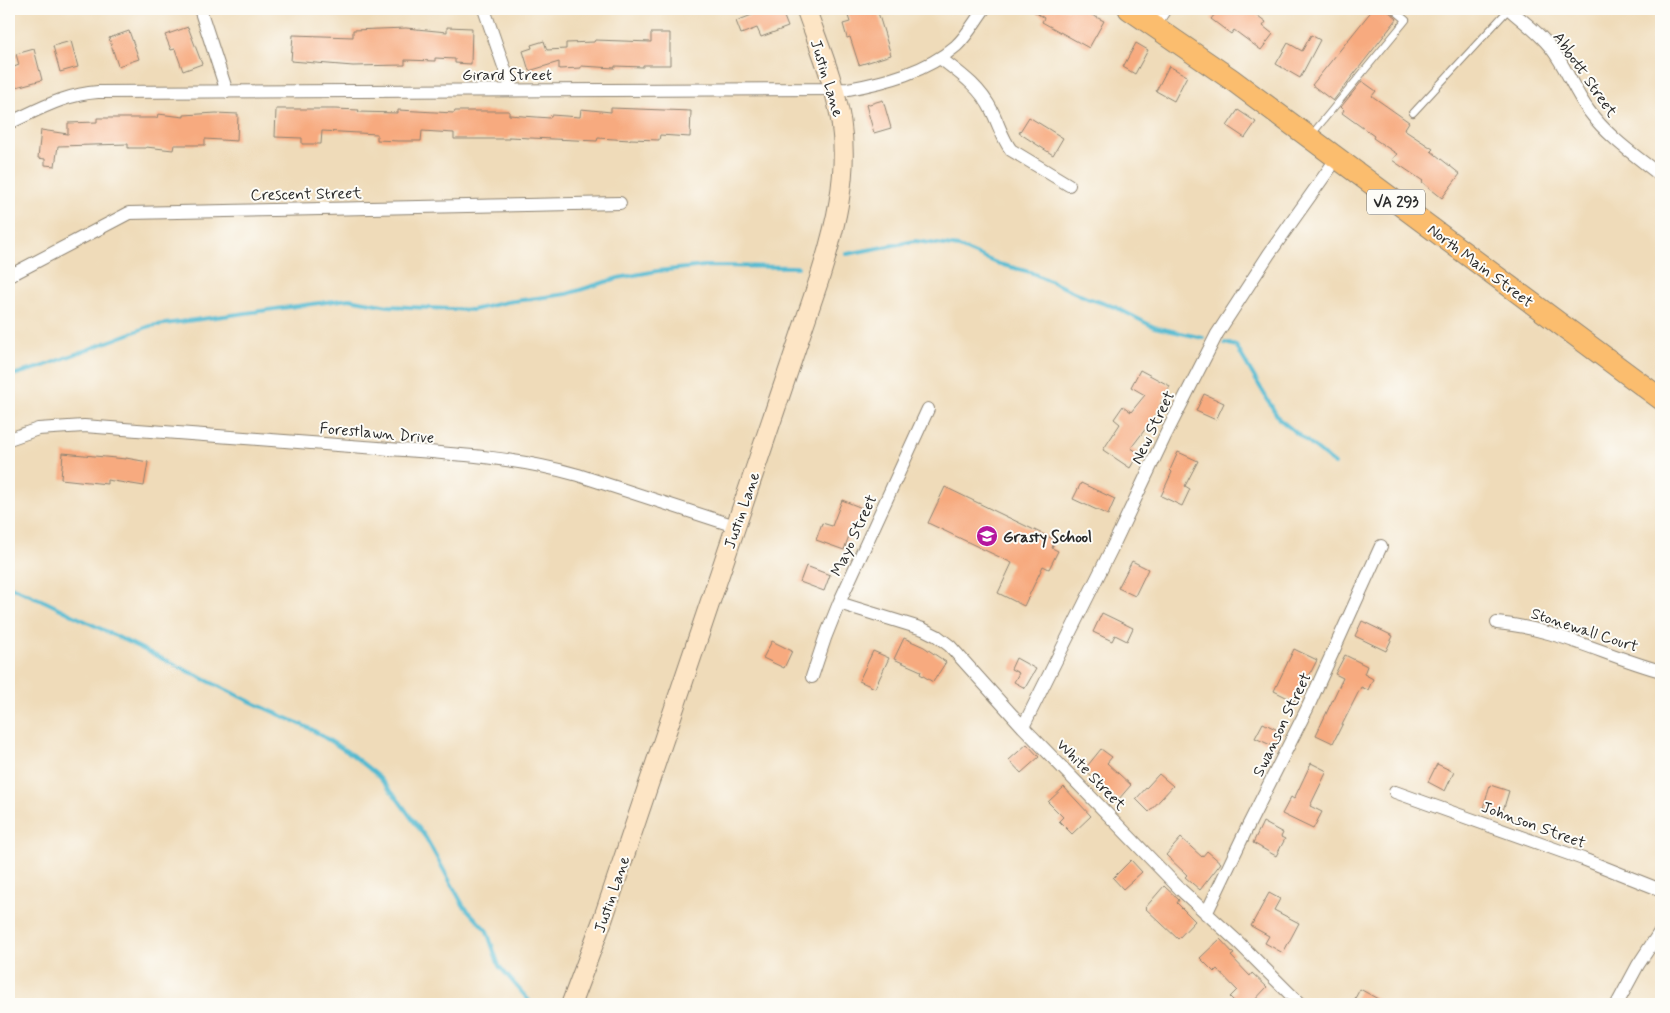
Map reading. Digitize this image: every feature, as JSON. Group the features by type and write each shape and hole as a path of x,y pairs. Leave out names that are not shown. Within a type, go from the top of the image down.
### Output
{"main road":[{"name":"Justin Lane","path":"571,1004 603,919 829,249 836,220 843,171 844,149 841,122 834,90 806,9"},
{"name":"North Main Street","path":"1129,9 1160,18 1231,79 1661,399"}],"street":[{"path":"200,9 227,92"},
{"path":"484,9 512,90"},
{"name":"Girard Street","path":"9,124 65,98 81,93 834,90 890,80 915,71 940,58 957,46 966,36 984,9"},
{"name":"Abbott Street","path":"1509,9 1546,42 1558,57 1574,89 1602,126 1661,176"},
{"path":"940,58 970,80 982,95 992,111 1004,141 1011,150 1069,185"},
{"name":"New Street","path":"1024,727 1166,434 1217,334 1264,262 1337,158"},
{"name":"Crescent Street","path":"9,276 128,213 620,203"},
{"name":"Mayo Street","path":"812,677 839,603 928,409"},
{"name":"Forestlawn Drive","path":"9,438 38,430 84,426 406,450 514,461 556,469 735,526"},
{"name":"Swanson Street","path":"1206,914 1307,709 1381,546"},
{"name":"White Street","path":"839,603 923,629 937,636 950,646 1024,727 1181,890 1238,942 1300,1004"},
{"name":"Stonewall Court","path":"1497,623 1521,625 1543,630 1661,671"},
{"name":"Johnson Street","path":"1394,792 1583,859 1661,890"},
{"path":"1617,1004 1638,965 1661,930"}],"lane":[{"path":"1309,137 1406,20 1395,9"},
{"path":"1413,113 1509,9"}],"building":[{"path":"768,9 781,9 788,27 761,37 757,28 741,34 736,21"},
{"path":"860,9 877,9 891,55 859,65 850,37 847,38 843,24 850,22 847,13"},
{"path":"1030,9 1080,9 1104,21 1089,48 1042,22 1044,18"},
{"path":"1219,9 1249,9 1266,22 1263,26 1273,34 1261,50 1234,30 1231,34 1211,19"},
{"path":"1373,9 1386,9 1397,19 1333,101 1312,85"},
{"path":"188,27 202,64 183,71 175,49 171,50 165,35"},
{"path":"447,27 472,28 471,64 455,63 455,59 435,58 435,61 405,60 405,65 353,66 291,61 293,35 353,37 353,30 406,28 447,32"},
{"path":"129,31 139,59 118,66 109,38"},
{"path":"651,33 670,33 670,65 643,65 643,67 615,66 615,68 581,66 581,68 559,69 559,62 529,71 523,51 532,48 531,45 544,41 547,50 566,49 566,43 594,42 595,40 651,42"},
{"path":"1311,35 1320,40 1300,78 1276,64 1288,43 1302,51"},
{"path":"71,41 78,67 60,72 53,46"},
{"path":"1136,43 1148,50 1135,74 1123,67"},
{"path":"34,49 42,80 9,89 9,69 19,65 16,54"},
{"path":"1169,66 1187,76 1174,101 1156,91"},
{"path":"1362,81 1376,91 1372,96 1409,122 1404,130 1433,149 1431,151 1460,174 1442,198 1423,181 1392,160 1397,154 1373,138 1374,136 1342,113 1344,110 1341,107"},
{"path":"883,100 891,128 874,133 866,105"},
{"path":"611,108 691,111 690,137 660,135 659,140 598,138 597,141 509,137 509,139 454,139 454,133 422,131 421,141 398,141 377,140 377,134 322,131 321,144 302,144 302,138 275,137 276,109 335,109 359,110 358,112 398,113 398,110 454,113 455,111 509,111 509,115 550,118 551,115 580,117 581,109 611,112"},
{"path":"1238,110 1256,122 1245,138 1227,126"},
{"path":"158,114 184,117 184,115 238,114 237,141 205,139 205,145 174,145 173,150 146,147 128,148 128,144 58,146 55,166 45,165 45,159 38,158 41,130 68,134 68,123 97,122 97,118 157,118"},
{"path":"1029,117 1063,138 1053,155 1019,133"},
{"path":"1140,370 1170,386 1153,419 1131,448 1139,453 1130,468 1103,450 1120,424 1114,419 1123,406 1131,412 1145,395 1131,387"},
{"path":"1204,394 1224,403 1216,420 1196,411"},
{"path":"1178,452 1198,461 1185,486 1190,489 1182,506 1161,496 1172,472 1170,470"},
{"path":"63,453 126,458 148,462 144,486 107,480 107,484 61,479"},
{"path":"1081,483 1115,499 1108,515 1073,499"},
{"path":"945,487 1055,540 1052,548 1058,551 1049,569 1043,566 1024,606 998,593 1012,563 928,523"},
{"path":"842,500 862,508 854,528 852,527 844,550 816,540 822,523 832,526"},
{"path":"1132,561 1148,569 1135,596 1118,588"},
{"path":"806,566 830,575 824,591 800,582"},
{"path":"1102,613 1133,628 1127,641 1115,635 1112,641 1093,632"},
{"path":"1362,621 1393,636 1386,651 1355,636"},
{"path":"904,638 924,647 946,662 933,682 920,674 921,671 894,659"},
{"path":"772,641 792,651 784,668 763,658"},
{"path":"1294,649 1317,660 1294,701 1274,691"},
{"path":"873,651 889,658 875,688 859,681"},
{"path":"1345,655 1367,666 1364,674 1373,679 1368,690 1361,687 1333,743 1316,735 1343,678 1335,674"},
{"path":"1016,658 1036,669 1025,688 1014,682 1019,673 1011,669"},
{"path":"1263,723 1282,732 1275,747 1255,738"},
{"path":"1027,744 1039,757 1021,773 1009,760"},
{"path":"1101,749 1112,757 1107,763 1131,785 1118,800 1084,770"},
{"path":"1311,763 1327,771 1310,806 1322,812 1313,829 1282,814 1291,797 1294,799"},
{"path":"1437,764 1454,772 1445,791 1428,782"},
{"path":"1159,774 1173,786 1149,812 1136,799"},
{"path":"1490,785 1509,791 1502,814 1483,808"},
{"path":"1064,787 1091,816 1072,834 1059,821 1063,817 1048,802"},
{"path":"1263,822 1283,833 1281,837 1285,839 1276,856 1253,843"},
{"path":"1181,838 1202,857 1207,851 1221,863 1200,890 1185,877 1187,875 1166,855"},
{"path":"1131,860 1142,872 1123,889 1113,878"},
{"path":"1164,886 1179,900 1177,903 1195,921 1178,939 1145,908"},
{"path":"1269,893 1280,899 1274,910 1299,923 1283,953 1265,943 1269,936 1251,926"},
{"path":"1220,939 1234,954 1231,956 1250,976 1252,973 1267,987 1251,1004 1237,1004 1230,997 1237,990 1217,969 1214,972 1200,958"},
{"path":"1360,989 1387,1004 1352,1004"}],"waterway":[{"path":"847,254 915,241 959,247 999,264 1030,272 1087,298 1115,307 1154,327 1203,338"},
{"path":"9,376 41,367 150,326 349,299 388,306 472,310 507,302 567,294 618,278 657,271 705,266 798,267"},
{"path":"1225,343 1236,346 1279,419 1335,464"},
{"path":"9,586 311,729 351,754 376,774 396,797 426,838 463,905 487,931 499,966 532,1004"}],"place":[{"name":"Grasty School","path":"987,536"}]}
